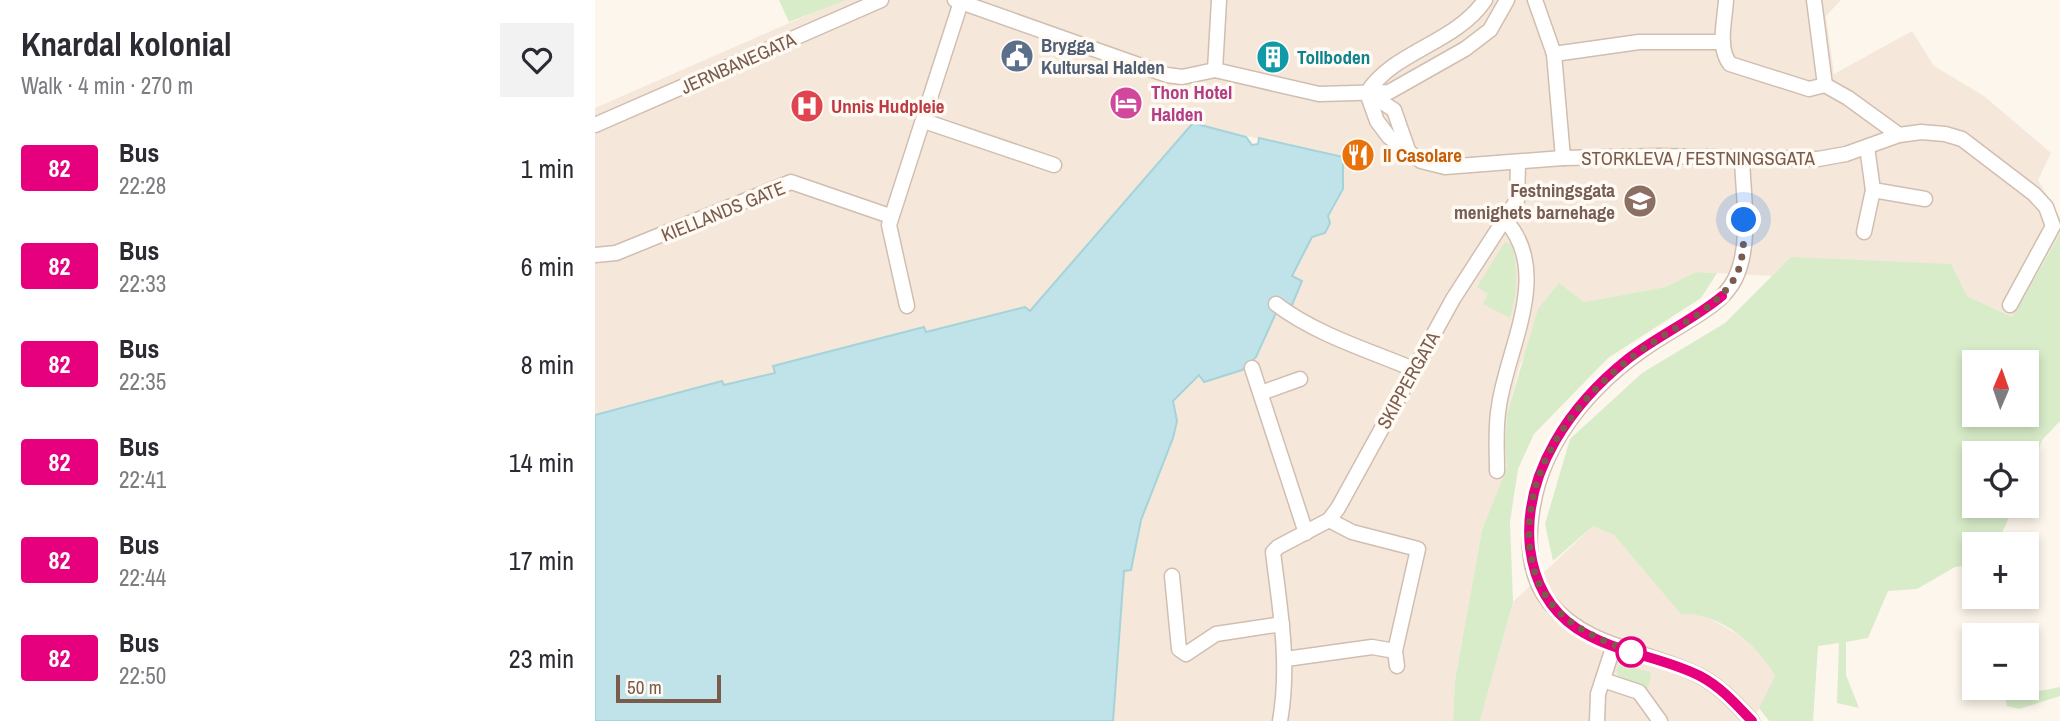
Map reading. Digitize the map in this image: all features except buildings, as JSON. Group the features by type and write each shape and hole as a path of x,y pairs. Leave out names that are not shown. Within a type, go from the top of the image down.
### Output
{"street":[{"name":"JERNBANEGATA","path":"595,125 881,0"},
{"path":"1215,70 1219,0"},
{"path":"1367,93 1377,76 1451,34 1469,19 1485,0"},
{"path":"907,306 888,234 890,216 923,121 958,1 1167,75 1182,77 1215,70 1295,90 1343,95 1389,92 1465,49 1490,30 1507,0"},
{"path":"1535,0 1554,54 1563,158"},
{"path":"1726,0 1724,57 1731,64 1809,89 1825,85 1849,98 1899,135"},
{"path":"1814,0 1825,85"},
{"path":"1554,54 1639,43 1723,42"},
{"name":"STORKLEVA / FESTNINGSGATA","path":"1367,93 1377,121 1411,154 1445,167 1518,164 1563,158 1818,159 1867,147 1899,135 1921,132 1962,139 2034,194 2046,207 2053,226 2010,305"},
{"path":"923,121 1054,165"},
{"path":"1864,232 1873,190 1867,147"},
{"path":"1742,158 1744,234 1741,259 1734,280 1722,296 1629,359 1602,383 1572,416 1539,472 1529,541 1537,581 1549,602 1576,628 1614,645 1700,676 1733,700 1752,721"},
{"name":"SKIPPERGATA","path":"1329,520 1453,299 1517,200 1518,164"},
{"name":"KIELLANDS GATE","path":"595,255 616,253 790,182 890,216"},
{"path":"1873,190 1925,199"},
{"path":"1497,471 1499,403 1521,321 1527,271 1513,229 1505,220"},
{"path":"1276,304 1291,315 1326,332 1413,369"},
{"path":"1252,368 1306,533"},
{"path":"1261,393 1300,379"},
{"path":"1280,721 1287,682 1273,552 1329,520 1352,532 1418,549 1395,651 1397,666"},
{"path":"1172,576 1179,649 1186,654 1207,639 1224,632 1282,624"},
{"path":"1597,721 1598,694 1614,645"},
{"path":"1286,659 1372,647 1395,651"},
{"path":"1603,680 1639,692 1660,721"}],"shaded area":[{"path":"842,0 1841,0 1826,16 1834,74 1912,31 1934,66 1984,96 2051,153 2038,180 2060,218 2060,234 2012,317 1967,296 1791,257 1773,276 1696,272 1665,287 1584,302 1558,284 1520,365 1507,414 1507,467 1482,530 1455,680 1453,721 1113,721 1124,570 1131,570 1141,520 1177,421 1173,401 1200,374 1205,382 1242,370 1281,301 1292,305 1292,276 1312,237 1325,233 1331,223 1329,216 1344,189 1344,158 1193,124 1030,312 1025,307 926,332 923,327 774,366 775,373 724,385 722,381 595,418 595,108"},
{"path":"1593,526 1614,535 1681,613 1700,613 1746,639 1765,658 1775,676 1753,721 1480,721 1513,602"}],"green space":[{"path":"779,0 846,0 789,22"},
{"path":"2060,234 2060,421 2043,439 2039,448 2039,441 1962,441 1962,518 2009,518 2002,532 1962,532 1962,566 1955,567 1917,589 1888,591 1868,638 1846,642 1846,675 1859,708 1837,703 1839,643 1818,646 1813,721 1769,721 1759,708 1775,676 1768,664 1748,642 1723,624 1709,618 1681,614 1614,535 1593,526 1553,561 1545,524 1570,439 1642,373 1725,323 1791,257 1951,264 1967,296 2012,317"},
{"path":"1505,242 1512,245 1516,273 1515,299 1510,318 1483,304 1488,294 1477,287"},
{"path":"1696,272 1717,273 1701,298 1608,358 1534,434 1518,469 1510,522 1513,602 1480,721 1453,721 1455,680 1482,530 1507,467 1507,414 1538,309 1559,283 1584,302 1665,287"},
{"path":"1620,665 1651,672 1649,686 1646,689 1619,676 1616,670"},
{"path":"2060,687 2060,696 2019,709 2007,706 2006,700 2039,700 2039,691"}],"water":[{"path":"1193,123 1246,137 1252,145 1258,144 1259,138 1343,157 1343,189 1328,216 1330,223 1325,233 1312,237 1292,276 1302,281 1292,305 1281,302 1256,357 1242,370 1204,382 1199,375 1173,401 1177,421 1173,438 1141,520 1131,570 1124,571 1113,721 595,721 595,415 722,381 724,385 775,373 773,366 924,327 926,332 1025,307 1030,311"}],"bus line":[{"name":"82","path":"1722,296 1629,359 1602,383 1572,416 1539,472 1529,541 1532,565 1542,592 1558,612 1576,628 1614,645 1700,676 1733,700 1752,721"}],"place":[{"name":"Brygga Kultursal Halden","path":"1017,56"},
{"name":"Tollboden","path":"1273,57"},
{"name":"Thon Hotel Halden","path":"1126,103"},
{"name":"Unnis Hudpleie","path":"807,106"},
{"name":"Il Casolare","path":"1358,155"},
{"name":"Festningsgata menighets barnehage","path":"1640,201"}],"route":[{"path":"1631,652 1635,653 1576,628 1558,612 1542,592 1532,565 1529,541 1539,472 1572,416 1602,383 1651,343 1722,296 1734,280 1741,259 1744,220"}]}
